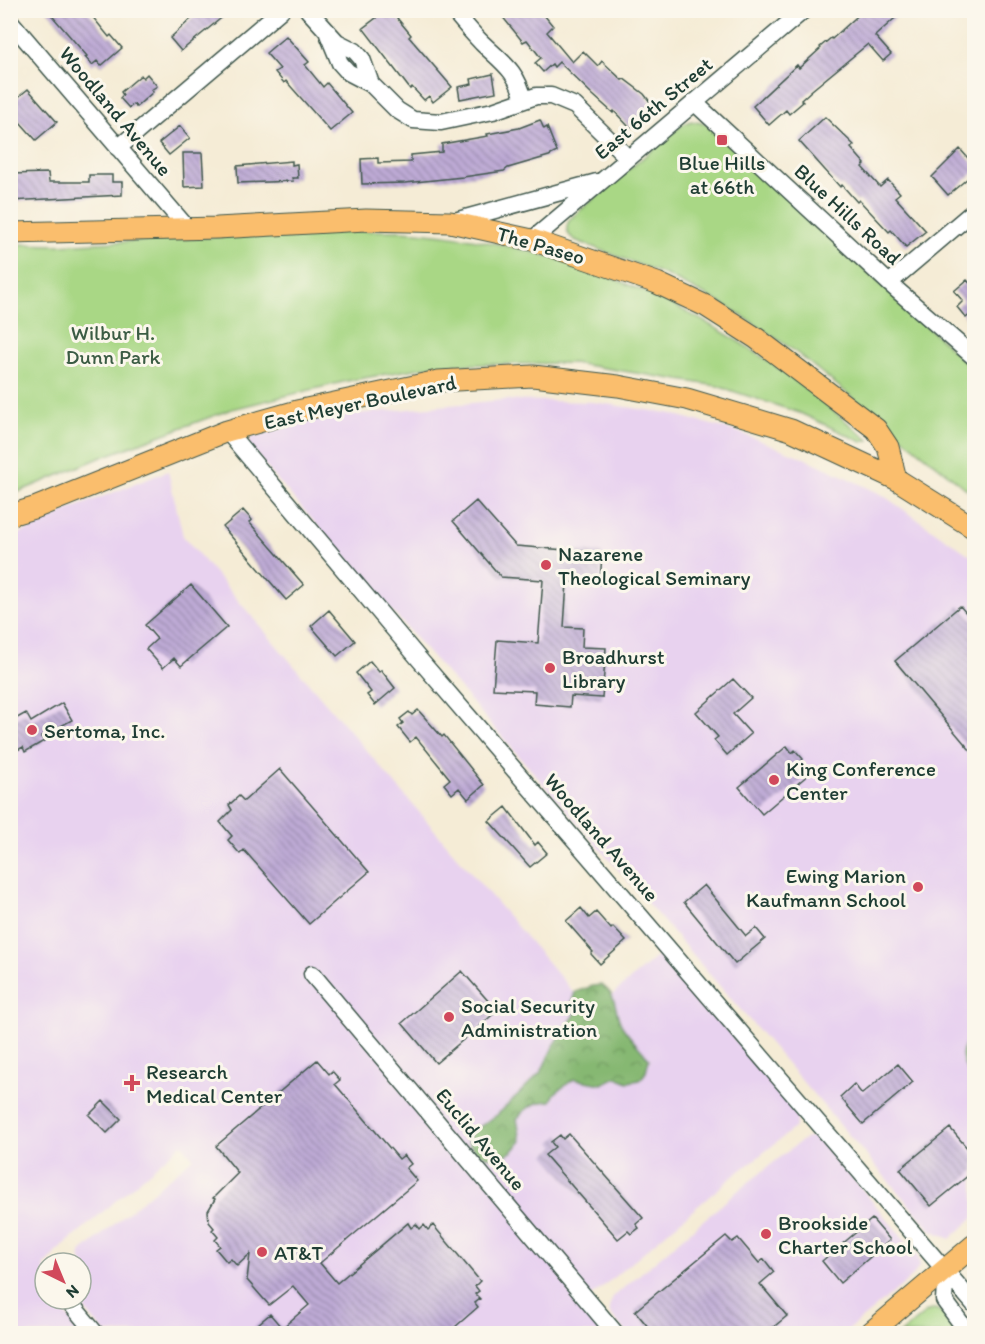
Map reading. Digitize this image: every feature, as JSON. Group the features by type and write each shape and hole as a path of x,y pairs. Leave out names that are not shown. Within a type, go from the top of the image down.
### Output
{"main road":[{"name":"The Paseo","path":"10,233 188,229 366,220 450,222 532,240 657,283 706,306 756,338 876,429 888,447 896,479"},
{"name":"East Meyer Boulevard","path":"10,515 37,507 227,431 297,411 438,381 533,376 618,386 687,399 791,429 896,479"},
{"path":"896,479 975,528"},
{"name":"East Meyer Boulevard","path":"10,522 37,507"},
{"path":"869,1334 975,1245"}],"street":[{"path":"118,148 280,10"},
{"path":"308,10 328,34 340,63 348,72 371,84 397,110 412,120 431,122 493,111 536,96 551,96 575,106 628,159"},
{"path":"453,10 481,42 510,68 519,80 524,100"},
{"name":"East 66th Street","path":"532,240 804,10"},
{"name":"Woodland Avenue","path":"10,21 188,229"},
{"name":"Blue Hills Road","path":"694,102 889,283 975,357"},
{"path":"450,222 601,181"},
{"path":"889,283 975,212"},
{"name":"Woodland Avenue","path":"227,431 434,676 975,1304"},
{"name":"Euclid Avenue","path":"312,974 616,1334"},
{"path":"946,1269 944,1300 969,1334"},
{"path":"77,1311 96,1334"}],"shaded area":[{"name":"Nazarene Theological Seminary","path":"503,400 592,402 668,413 738,432 809,460 881,494 974,558 974,1217 950,1239 930,1229 247,445 252,437 324,417"},
{"path":"168,471 183,536 591,1013 661,953 796,1110 798,1118 795,1127 581,1305 604,1333 105,1333 86,1311 93,1311 93,1251 82,1251 193,1158 182,1144 57,1251 33,1251 33,1311 63,1311 82,1333 11,1334 11,538 66,511"},
{"name":"Brookside Charter School","path":"813,1136 822,1141 917,1255 920,1265 913,1276 845,1333 627,1333 610,1313 609,1308 613,1297 740,1189 801,1141"}],"green space":[{"path":"691,121 706,124 723,137 974,370 974,495 792,349 747,319 666,275 575,240 570,236 567,228 570,219 682,125"},
{"name":"Wilbur H. Dunn Park","path":"340,231 407,231 464,238 511,247 601,274 687,312 729,336 794,379 869,440 862,442 800,413 717,386 573,363 437,365 347,381 232,409 102,457 11,495 11,244 57,245"},
{"path":"601,985 611,994 622,1026 649,1059 646,1072 640,1080 628,1082 616,1077 602,1084 574,1079 555,1093 551,1101 540,1102 528,1108 517,1119 521,1141 512,1151 493,1158 481,1155 468,1142 472,1132 497,1115 541,1072 553,1047 576,1013 571,1005 575,992"},
{"path":"974,1033 974,1080 962,1056 968,1039"},
{"path":"934,1309 946,1315 960,1334 900,1334 926,1312"}],"building":[{"path":"47,10 87,10 109,37 111,35 122,48 101,66 97,61 92,65 85,57 87,56"},
{"path":"201,10 231,10 181,51 170,38"},
{"path":"380,10 407,10 397,18 411,35 409,37 452,87 433,102 429,96 424,100 412,87 410,89 363,28 376,18 374,15"},
{"path":"497,10 540,10 553,26 547,32 572,62 583,51 598,66 602,61 622,80 624,79 644,94 654,107 630,128 559,62 554,67 552,64 543,72 535,63 541,58 527,40 523,42"},
{"path":"864,10 904,10 875,36 891,54 883,61 868,44 812,90 801,100 803,102 789,114 786,110 769,125 753,106 797,65 799,68"},
{"path":"286,36 309,62 305,65 323,87 327,83 352,113 330,131 286,81 284,83 275,72 280,69 266,53"},
{"path":"147,74 157,86 136,107 134,104 129,108 120,98 123,95 121,92 141,75 143,78"},
{"path":"493,74 496,92 460,99 458,87 472,84 471,79"},
{"path":"28,89 57,122 36,140 10,111 10,104"},
{"path":"825,117 854,145 851,148 865,164 862,167 880,187 888,180 900,193 895,197 926,231 906,247 859,200 857,202 842,185 840,187 799,141"},
{"path":"540,120 544,129 547,127 557,152 549,156 504,171 405,183 362,184 361,159 378,158 378,163 411,162 411,155 442,152 442,144 488,136 487,134 519,128"},
{"path":"180,126 190,138 169,155 159,143"},
{"path":"960,149 975,166 975,172 948,195 932,177"},
{"path":"183,153 202,153 204,186 184,187"},
{"path":"292,161 292,165 297,164 298,178 292,178 293,181 238,183 237,166"},
{"path":"48,173 49,182 89,182 89,175 112,175 112,182 122,182 122,195 10,201 10,174"},
{"path":"967,280 975,289 975,314 973,312 966,318 957,307 963,301 954,291"},
{"path":"476,501 516,546 602,553 600,584 567,582 564,627 583,628 582,647 606,648 602,698 571,696 570,707 534,704 535,691 493,689 497,640 538,643 543,580 501,577 453,521"},
{"path":"243,510 252,520 249,522 304,585 286,600 223,527"},
{"path":"191,585 227,627 181,666 174,658 163,668 146,649 157,639 145,625"},
{"path":"960,606 975,623 975,756 895,661"},
{"path":"329,610 355,641 337,656 311,626"},
{"path":"370,661 379,672 381,670 395,688 375,705 367,695 371,692 356,673"},
{"path":"733,679 751,698 733,714 751,734 727,755 714,740 718,737 696,712"},
{"name":"Sertoma, Inc.","path":"62,703 72,720 41,737 44,741 25,752 23,747 10,754 10,722 26,713 31,722"},
{"path":"418,710 442,737 444,735 484,785 468,799 459,788 452,794 444,784 450,779 416,737 410,742 398,727 403,723 400,719 409,712 412,715"},
{"name":"King Conference Center","path":"787,746 792,753 795,750 803,759 800,763 809,774 762,814 739,787"},
{"path":"280,769 369,872 309,924 244,850 240,854 228,840 232,836 220,822 232,810 229,805 239,796 244,801"},
{"path":"506,807 535,845 538,842 547,853 530,867 489,821"},
{"path":"704,885 746,936 756,928 765,939 735,964 684,902"},
{"path":"581,908 589,918 596,912 626,941 600,964 591,954 593,952 566,921"},
{"name":"Social Security Administration","path":"462,971 497,1011 436,1063 402,1023"},
{"path":"317,1060 329,1074 332,1071 340,1080 335,1084 399,1159 404,1155 411,1164 406,1168 417,1181 320,1263 337,1283 408,1223 411,1228 416,1224 420,1229 424,1225 428,1230 433,1225 480,1281 475,1286 479,1291 475,1294 480,1299 475,1303 478,1307 447,1334 246,1334 270,1314 282,1328 309,1305 293,1286 269,1305 247,1280 250,1254 237,1266 231,1259 227,1262 216,1249 220,1246 215,1240 218,1237 212,1230 214,1228 209,1222 208,1211 215,1199 213,1198 238,1173 216,1146"},
{"path":"898,1064 913,1082 863,1124 840,1097 854,1084 862,1094"},
{"path":"103,1101 121,1119 107,1133 89,1115"},
{"path":"950,1128 975,1157 975,1170 931,1206 900,1169"},
{"path":"569,1134 643,1218 636,1224 639,1228 631,1234 628,1231 618,1239 545,1155 555,1147 551,1142 560,1135 563,1139"},
{"path":"872,1219 890,1240 840,1283 822,1261"},
{"name":"Brookside Charter School","path":"726,1236 732,1242 738,1238 759,1263 764,1259 774,1272 760,1284 787,1316 765,1334 654,1334 635,1311"}],"place":[{"name":"Blue Hills at 66th","path":"722,140"},
{"name":"Nazarene Theological Seminary","path":"546,565"},
{"name":"Broadhurst Library","path":"550,668"},
{"name":"Sertoma, Inc.","path":"32,730"},
{"name":"King Conference Center","path":"774,780"},
{"name":"Ewing Marion Kaufmann School","path":"918,887"},
{"name":"Social Security Administration","path":"449,1017"},
{"name":"Research Medical Center","path":"132,1083"},
{"name":"Brookside Charter School","path":"766,1234"},
{"name":"AT&T","path":"262,1252"}]}
